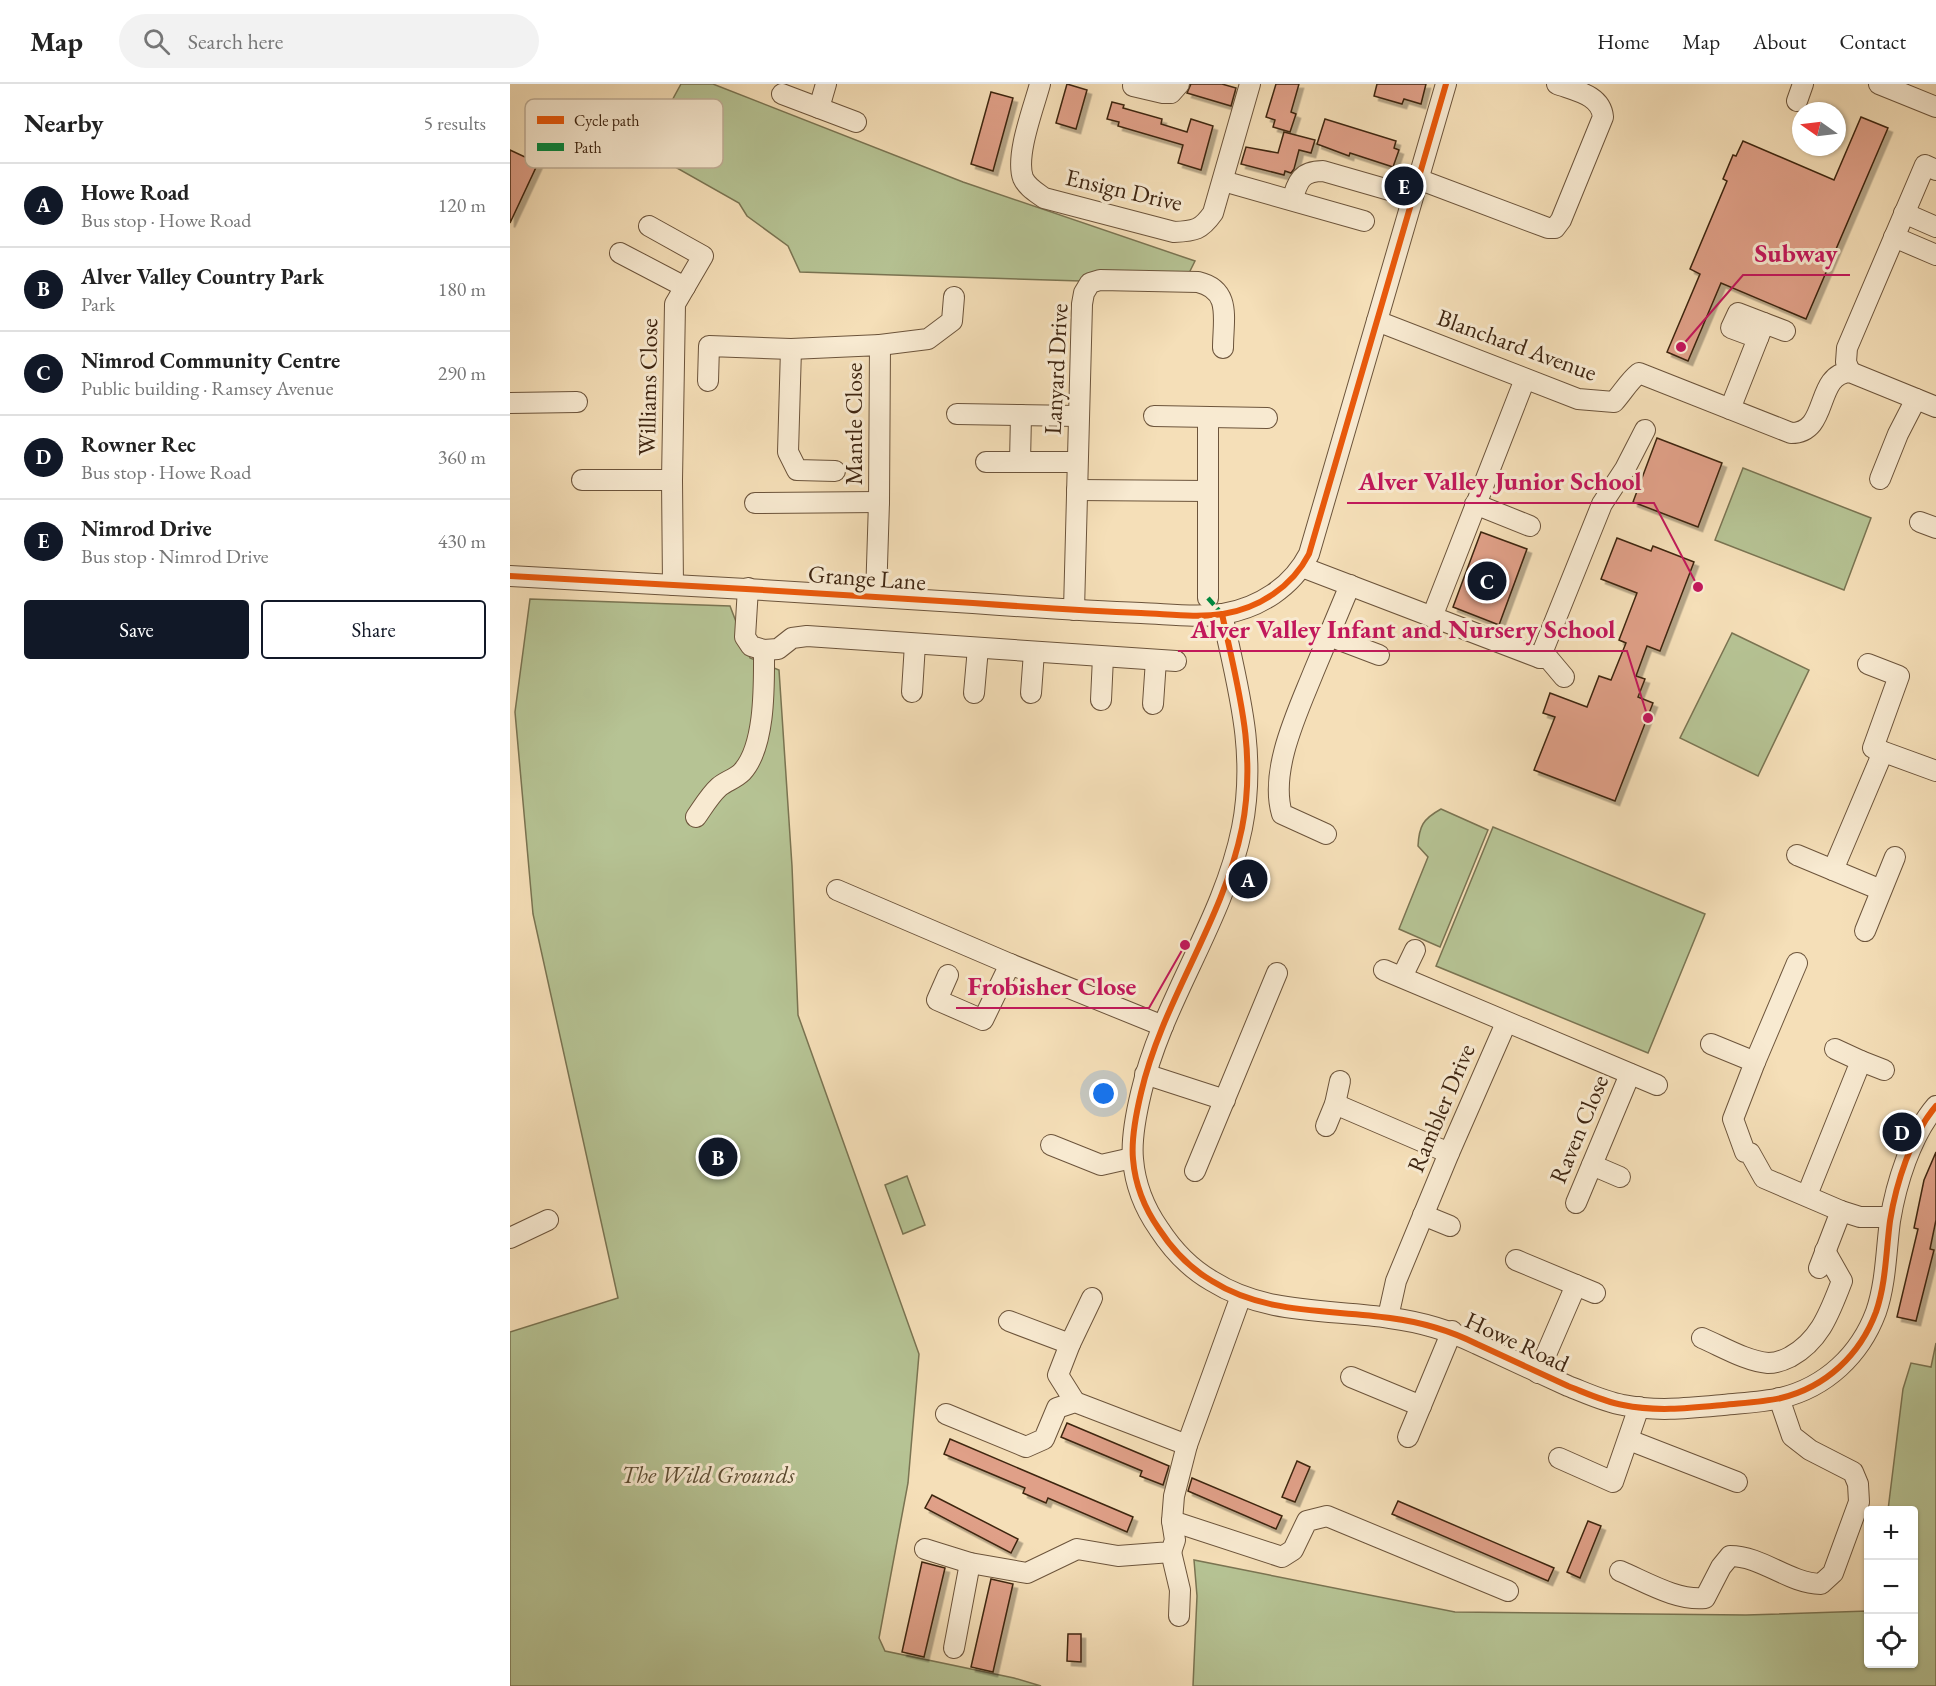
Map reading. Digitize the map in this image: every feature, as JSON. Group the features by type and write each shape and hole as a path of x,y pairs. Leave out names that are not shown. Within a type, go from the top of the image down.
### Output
{"street":[{"path":"819,108 826,84"},
{"path":"1133,86 1170,93 1179,84"},
{"name":"Ensign Drive","path":"1038,85 1024,143 1022,162 1023,177 1031,189 1044,198 1174,232 1193,231 1204,225 1213,213 1250,84"},
{"path":"1446,84 1309,554 1302,567 1503,645 1540,658 1548,658 1564,677"},
{"path":"1418,179 1548,228 1555,228 1561,220 1603,117 1599,103 1557,84"},
{"path":"1879,84 1936,107"},
{"path":"782,94 856,122"},
{"path":"1936,170 1924,165 1847,348 1846,362 1850,372 1936,407"},
{"path":"1292,200 1299,180 1313,171 1323,171 1389,190"},
{"path":"1223,181 1364,220"},
{"path":"1894,237 1931,253 1936,227 1904,213"},
{"name":"Williams Close","path":"649,226 703,256 675,304 672,480 674,585"},
{"path":"620,253 685,287"},
{"name":"Lanyard Drive","path":"1074,610 1078,416 1084,293 1090,283 1112,280 1198,282 1210,285 1218,291 1222,300 1223,348"},
{"name":"Mantle Close","path":"708,381 709,346 791,349 880,345 928,339 952,321 954,297"},
{"name":"Blanchard Avenue","path":"1377,321 1578,399 1614,402 1625,391 1630,380 1639,373 1784,431 1801,433 1808,429 1814,421 1832,382 1840,374 1850,372"},
{"path":"1730,409 1761,331 1785,331"},
{"name":"Mantle Close","path":"876,597 880,345"},
{"name":"Mantle Close","path":"791,349 788,452 797,470 835,471"},
{"path":"1432,617 1525,379"},
{"path":"1880,479 1898,434 1916,399"},
{"path":"510,404 577,402"},
{"path":"957,414 1078,416"},
{"path":"1020,462 1021,415"},
{"path":"1154,417 1267,418"},
{"path":"1208,417 1208,598"},
{"path":"1540,658 1602,504 1625,469 1645,430"},
{"path":"986,462 1077,462"},
{"name":"Williams Close","path":"582,480 672,480"},
{"path":"1077,490 1208,491"},
{"name":"Mantle Close","path":"755,502 879,502"},
{"path":"1475,504 1530,526"},
{"name":"Grange Lane","path":"510,576 748,588 1074,610 1194,615 1222,614 1245,609 1263,601 1286,584 1302,567"},
{"path":"1326,834 1282,814 1279,790 1287,738 1350,585"},
{"path":"748,588 745,637 751,646 764,650 778,649 792,638 807,636 1166,661 1153,704"},
{"name":"Howe Road","path":"1222,614 1245,722 1248,750 1246,805 1231,872 1163,1026 1145,1074 1135,1116 1132,1158 1139,1188 1150,1215 1168,1243 1186,1262 1209,1280 1241,1296 1265,1304 1297,1310 1388,1317 1452,1331 1538,1372 1622,1406 1685,1409 1779,1398 1799,1392 1828,1378 1847,1362 1863,1340 1876,1311 1884,1280 1890,1217 1904,1166 1916,1136 1936,1106"},
{"path":"1329,636 1379,655"},
{"path":"912,692 915,644"},
{"path":"974,693 978,648"},
{"path":"696,817 720,786 744,770 753,751 762,719 764,650"},
{"path":"1031,693 1034,652"},
{"path":"1101,700 1103,657"},
{"path":"1868,664 1899,676 1873,748 1936,771"},
{"path":"1833,870 1883,752"},
{"path":"1797,855 1881,890"},
{"path":"1865,931 1896,857"},
{"path":"837,890 1163,1026"},
{"path":"1402,977 1415,950"},
{"path":"1797,963 1733,1119 1745,1152 1750,1153 1764,1178 1860,1217 1890,1217"},
{"path":"948,975 937,1000 983,1020 1010,964"},
{"name":"Raven Close","path":"1383,970 1657,1085"},
{"path":"1195,1171 1277,973"},
{"name":"Rambler Drive","path":"1388,1317 1396,1281 1506,1023"},
{"path":"1711,1044 1755,1062"},
{"path":"1835,1049 1884,1070"},
{"path":"1807,1195 1861,1061"},
{"path":"1145,1074 1225,1100"},
{"name":"Raven Close","path":"1576,1203 1630,1074"},
{"path":"1326,1126 1335,1104 1340,1081"},
{"path":"1335,1104 1449,1153"},
{"path":"1051,1145 1101,1164 1132,1158"},
{"path":"1592,1165 1620,1177"},
{"path":"1702,1338 1756,1361 1771,1363 1803,1350 1824,1324 1842,1281 1822,1259 1841,1211"},
{"path":"1423,1215 1450,1226"},
{"path":"510,1238 548,1220"},
{"path":"1516,1260 1594,1293"},
{"path":"1538,1372 1576,1285"},
{"path":"925,1549 970,1563 1027,1573 1077,1549 1118,1556 1164,1552 1176,1540 1172,1521 1174,1496 1187,1445 1241,1296"},
{"path":"1092,1298 1058,1375 1075,1402 1187,1445"},
{"path":"1010,1321 1070,1344"},
{"path":"1408,1437 1452,1331"},
{"path":"1351,1377 1421,1406"},
{"path":"1620,1571 1694,1600 1706,1598 1721,1567 1730,1556 1743,1556 1807,1584 1821,1584 1833,1573 1859,1502 1858,1484 1853,1472 1810,1450 1792,1436 1779,1398"},
{"path":"946,1414 1026,1447 1044,1439 1057,1408 1075,1402"},
{"path":"1559,1458 1613,1482 1639,1407"},
{"path":"1629,1440 1737,1482"},
{"path":"1172,1521 1282,1557 1293,1550 1307,1521 1327,1516 1508,1591"},
{"path":"1164,1552 1180,1590 1179,1616"},
{"path":"954,1648 970,1563"}],"green space":[{"path":"681,84 713,84 963,182 1195,261 1188,275 1081,281 800,272 788,246 747,216 739,203 677,168 723,168 723,99 673,99"},
{"path":"1743,468 1871,518 1844,590 1715,540"},
{"name":"The Wild Grounds","path":"530,599 730,606 750,658 779,670 792,866 798,1015 919,1354 908,1483 879,1638 885,1651 1014,1678 1041,1686 510,1686 510,1332 618,1298 533,914 515,712"},
{"path":"1732,633 1809,670 1758,776 1680,738"},
{"path":"1441,809 1488,830 1440,947 1399,929 1428,857 1418,846 1419,833 1426,820"},
{"path":"1493,827 1705,914 1648,1053 1436,966"},
{"path":"907,1176 925,1225 903,1234 885,1185"},
{"path":"1936,1343 1936,1686 1193,1686 1197,1596 1194,1560 1455,1612 1746,1615 1864,1611 1864,1668 1918,1668 1918,1506 1888,1506 1903,1389 1911,1363 1931,1367"}],"building":[{"path":"1067,84 1087,90 1076,129 1056,123"},
{"path":"1191,84 1222,84 1236,88 1231,106 1187,93"},
{"path":"1276,84 1299,84 1291,112 1296,114 1290,132 1273,127 1275,120 1266,117"},
{"path":"1377,84 1426,84 1421,104 1404,99 1402,104 1374,96"},
{"path":"991,92 1013,98 993,171 971,164"},
{"path":"1112,102 1124,105 1123,108 1162,119 1161,124 1187,132 1191,119 1213,126 1201,170 1178,163 1183,145 1118,126 1119,122 1107,119"},
{"path":"1861,117 1888,128 1806,319 1721,283 1688,361 1667,352 1700,274 1690,269 1727,181 1723,179 1733,155 1736,156 1743,141 1834,180"},
{"path":"1325,119 1396,141 1394,148 1399,150 1393,167 1350,153 1349,156 1317,144"},
{"path":"1284,132 1315,140 1311,153 1299,150 1291,173 1285,171 1284,175 1241,164 1246,147 1278,153"},
{"path":"510,150 525,157 525,168 536,168 510,223"},
{"path":"1657,438 1722,463 1698,527 1633,502"},
{"path":"1481,532 1527,549 1499,625 1453,607"},
{"path":"1617,538 1651,551 1653,546 1694,562 1660,651 1647,646 1636,676 1645,679 1638,697 1653,703 1615,801 1534,770 1555,717 1543,713 1550,693 1587,707 1599,676 1611,680 1626,643 1619,640 1637,593 1601,579"},
{"path":"1936,1152 1936,1220 1930,1249 1934,1250 1916,1321 1897,1317 1918,1229 1914,1228 1924,1180"},
{"path":"1067,1423 1169,1466 1163,1485 1140,1476 1142,1471 1061,1437"},
{"path":"950,1439 1133,1517 1127,1532 1048,1498 1046,1503 1023,1493 1025,1488 944,1454"},
{"path":"1297,1461 1310,1467 1295,1502 1282,1497"},
{"path":"1192,1478 1282,1516 1276,1529 1188,1491"},
{"path":"932,1495 1018,1539 1011,1553 925,1508"},
{"path":"1398,1501 1554,1568 1548,1581 1392,1514"},
{"path":"1588,1521 1601,1526 1580,1578 1567,1572"},
{"path":"922,1562 945,1568 924,1657 902,1652"},
{"path":"991,1579 1013,1584 993,1672 971,1667"},
{"path":"1068,1634 1081,1634 1081,1662 1067,1661"}],"marked path":[{"path":"1208,598 1222,614"}],"cycle path":[{"path":"510,576 1203,616 1236,611 1262,601 1284,586 1302,566 1309,554 1446,84"},
{"path":"1222,614 1244,720 1247,773 1242,828 1221,896 1163,1026 1151,1059 1137,1109 1133,1143 1136,1178 1149,1213 1176,1251 1204,1276 1233,1292 1276,1305 1390,1318 1435,1327 1568,1386 1616,1404 1673,1409 1781,1398 1813,1386 1827,1377 1851,1355 1869,1328 1882,1290 1890,1221 1896,1192 1912,1145 1936,1106"}],"place":[{"name":"Nimrod Drive","path":"1404,186"},
{"name":"Subway","path":"1681,347"},
{"name":"Nimrod Community Centre","path":"1487,581"},
{"name":"Alver Valley Junior School","path":"1698,587"},
{"name":"Alver Valley Infant and Nursery School","path":"1648,718"},
{"name":"Howe Road","path":"1248,879"},
{"name":"Frobisher Close","path":"1185,945"},
{"name":"Rowner Rec","path":"1902,1132"},
{"name":"Alver Valley Country Park","path":"718,1157"}]}
